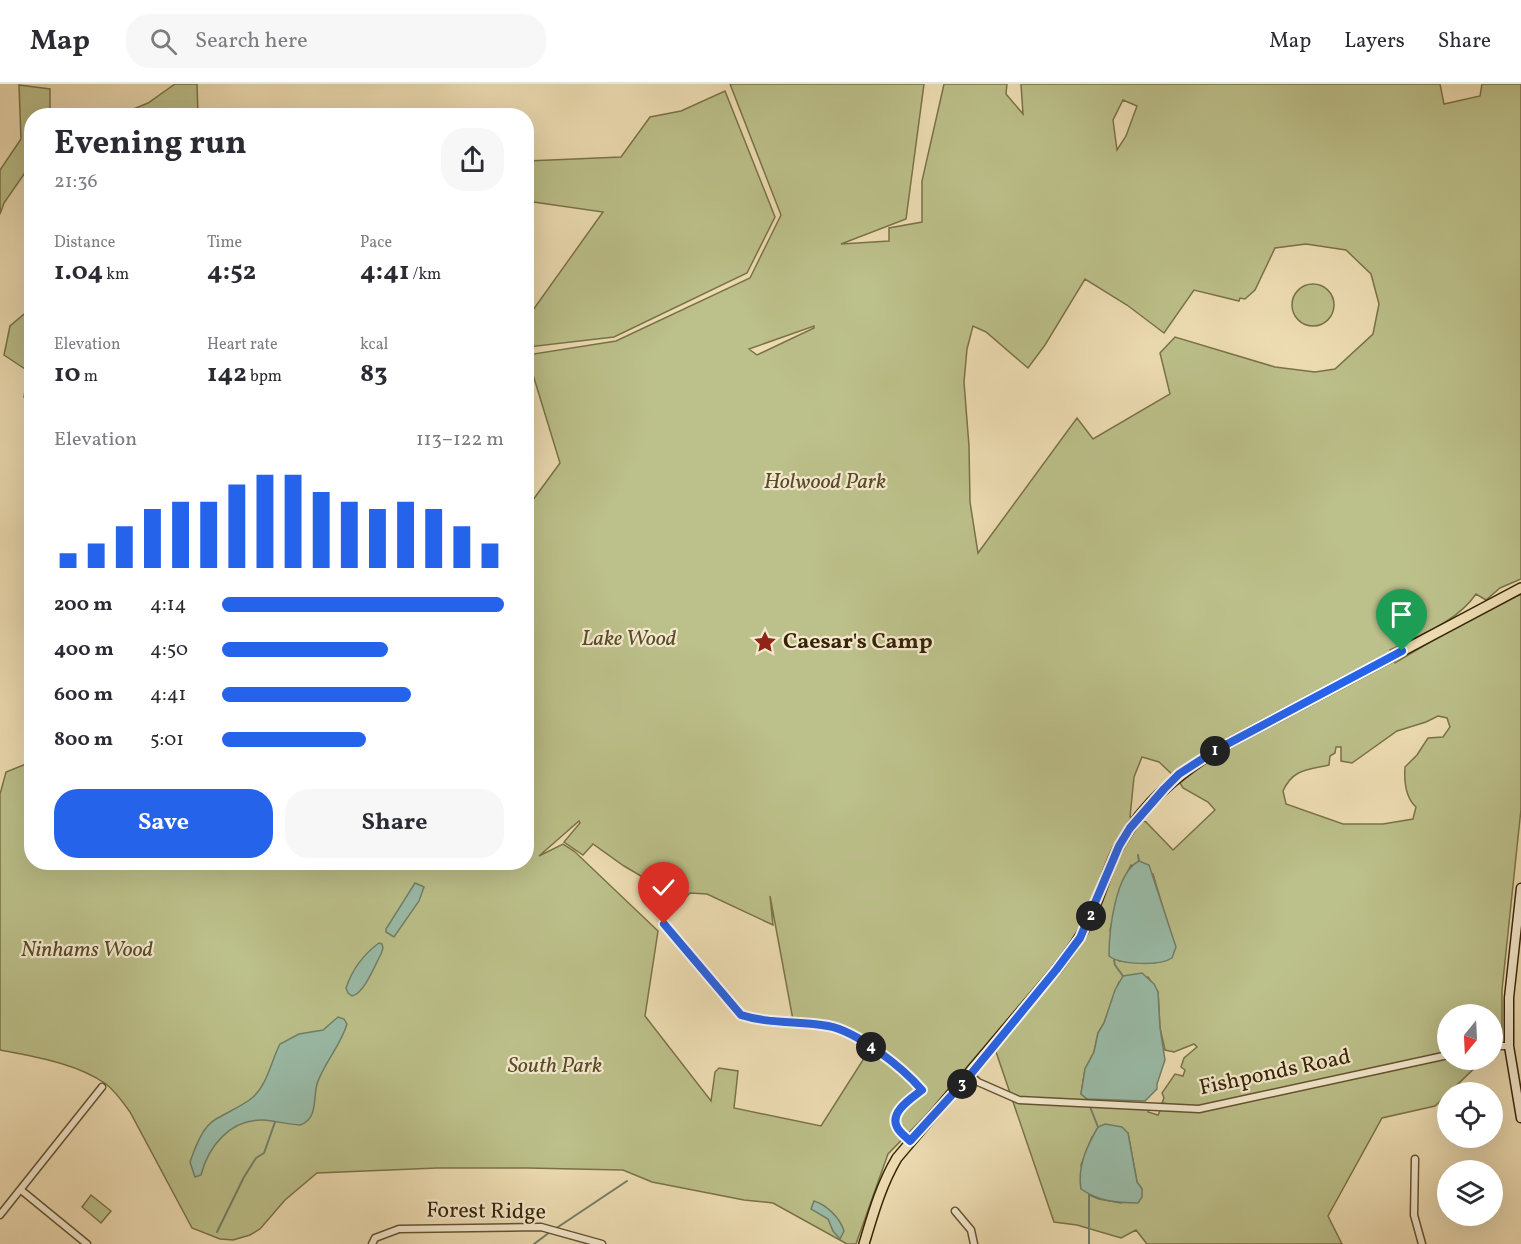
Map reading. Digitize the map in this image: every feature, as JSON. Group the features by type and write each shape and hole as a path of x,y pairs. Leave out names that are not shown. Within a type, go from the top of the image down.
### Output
{"main road":[{"path":"864,1244 886,1177 910,1141 970,1075 1080,938 1125,837 1147,806 1179,774 1216,750 1521,588"},
{"path":"1521,888 1509,998 1509,1046 1521,1118"}],"street":[{"path":"664,924 741,1015 756,1019 830,1026 851,1034 913,1080 922,1090 900,1109 895,1120 897,1129 910,1141"},
{"path":"1503,1046 1509,1046"},
{"name":"Fishponds Road","path":"970,1075 978,1082 1019,1100 1199,1109 1437,1056"},
{"path":"0,1215 102,1087"},
{"path":"1415,1159 1414,1215 1422,1244"},
{"path":"21,1190 87,1244"},
{"path":"955,1211 971,1230 974,1244"},
{"name":"Forest Ridge","path":"372,1244 375,1238 399,1229 541,1227 602,1244"}],"green space":[{"path":"175,84 197,84 198,108 136,108 148,103"},
{"path":"730,84 924,84 906,219 841,244 889,241 889,228 922,222 922,181 944,84 1007,84 1006,94 1023,114 1021,84 1440,84 1444,104 1480,96 1482,84 1521,84 1521,579 1500,588 1486,600 1476,594 1468,604 1448,620 1390,650 1395,663 1447,632 1521,594 1521,809 1502,1004 1437,1004 1437,1070 1473,1070 1460,1082 1437,1082 1437,1104 1435,1106 1382,1118 1328,1216 1342,1244 1147,1244 1136,1230 1121,1238 1077,1225 1054,1222 994,1046 888,1154 856,1244 847,1244 773,1203 744,1200 652,1182 623,1170 527,1168 437,1168 317,1173 285,1200 260,1229 233,1240 220,1239 192,1228 130,1112 110,1087 69,1066 0,1050 0,794 6,772 24,765 24,870 534,870 534,498 560,463 534,378 534,354 616,341 750,278 781,215","holes":["1123,100 1137,106 1126,136 1117,150 1113,120","1306,244 1346,250 1371,274 1379,304 1373,334 1335,369 1315,372 1275,367 1175,337 1160,353 1170,394 1093,439 1077,418 978,553 970,502 964,382 967,349 973,326 986,332 1028,368 1045,345 1085,279 1127,305 1164,333 1194,290 1239,301 1240,298 1245,299 1255,290 1275,248","814,326 757,355 749,349","1438,716 1447,718 1450,727 1443,737 1428,738 1417,755 1405,767 1406,789 1416,807 1413,819 1383,824 1343,824 1286,804 1283,791 1291,778 1307,770 1329,765 1330,756 1335,753 1336,747 1341,747 1341,761 1352,763 1397,731","1142,757 1159,762 1183,788 1208,802 1215,810 1173,850 1146,822 1130,817 1134,777","579,821 580,823 564,842 583,855 593,844 624,866 665,890 671,900 671,913 690,893 707,894 773,925 770,896 793,1020 877,1038 821,1126 734,1108 738,1071 719,1068 715,1072 711,1101 645,1016 658,931 574,851 563,844 539,856","1131,865 1153,874 1169,928 1155,963 1119,961 1110,930 1121,885","1148,977 1158,992 1160,1028 1165,1050 1174,1052 1194,1044 1197,1047 1184,1058 1181,1067 1185,1070 1183,1076 1175,1074 1162,1093 1164,1098 1162,1103 1183,1106 1161,1109 1158,1115 1148,1112 1148,1109 1087,1106 1087,1099 1081,1094 1085,1069 1094,1052 1098,1033 1119,982","1128,1133 1137,1182 1142,1189 1121,1203 1089,1195 1081,1165 1092,1137"]},
{"path":"19,85 50,89 50,108 24,108 24,174 4,203 0,214 0,170 21,139"},
{"path":"725,91 775,217 747,273 614,337 534,346 534,309 603,212 534,202 534,161 621,157 650,117 681,111"},
{"path":"1313,284 1321,285 1328,290 1333,297 1333,313 1328,320 1321,325 1313,326 1305,325 1298,320 1293,313 1292,305 1293,297 1298,290 1305,285"},
{"path":"24,314 24,368 4,355 10,326"},
{"path":"91,1195 111,1211 101,1223 82,1207"}],"shaded area":[{"path":"1139,861 1149,865 1176,947 1172,958 1166,961 1131,963 1109,956 1112,918 1119,890 1124,877"},
{"path":"415,883 424,887 419,901 394,937 386,932 386,929"},
{"path":"379,943 383,948 372,972 361,990 352,996 346,988 355,969"},
{"path":"1142,973 1154,984 1158,992 1165,1060 1157,1089 1145,1101 1087,1099 1081,1094 1085,1069 1094,1052 1098,1033 1104,1023 1115,990 1123,976"},
{"path":"338,1017 344,1019 347,1024 320,1076 310,1118 300,1125 263,1120 240,1124 215,1145 201,1175 195,1177 190,1162 203,1132 216,1119 252,1098 266,1079 280,1044 299,1034 323,1030"},
{"path":"1105,1124 1122,1127 1128,1133 1137,1182 1142,1189 1142,1197 1138,1203 1108,1200 1081,1189 1080,1173 1084,1157 1098,1127"},
{"path":"814,1201 828,1209 839,1221 844,1231 840,1239 833,1231 828,1219 811,1209"}],"waterway":[{"path":"1138,855 1139,861"},
{"path":"1114,960 1123,976"},
{"path":"1087,1099 1098,1127"},
{"path":"217,1232 244,1177 256,1158 264,1153 275,1122"},
{"path":"555,1229 627,1181"},
{"path":"1089,1195 1089,1244"},
{"path":"534,1244 550,1232"}],"place":[{"name":"Caesar's Camp","path":"765,642"}],"route":[{"path":"664,924 741,1015 756,1019 830,1026 866,1043 913,1080 922,1090 900,1109 895,1120 897,1129 910,1141 970,1075 1080,938 1119,846 1147,806 1179,774 1216,750 1402,651"}],"park label":[{"name":"Holwood Park","path":"825,482"},
{"name":"Lake Wood","path":"629,639"},
{"name":"Ninhams Wood","path":"87,950"},
{"name":"South Park","path":"555,1066"}]}
